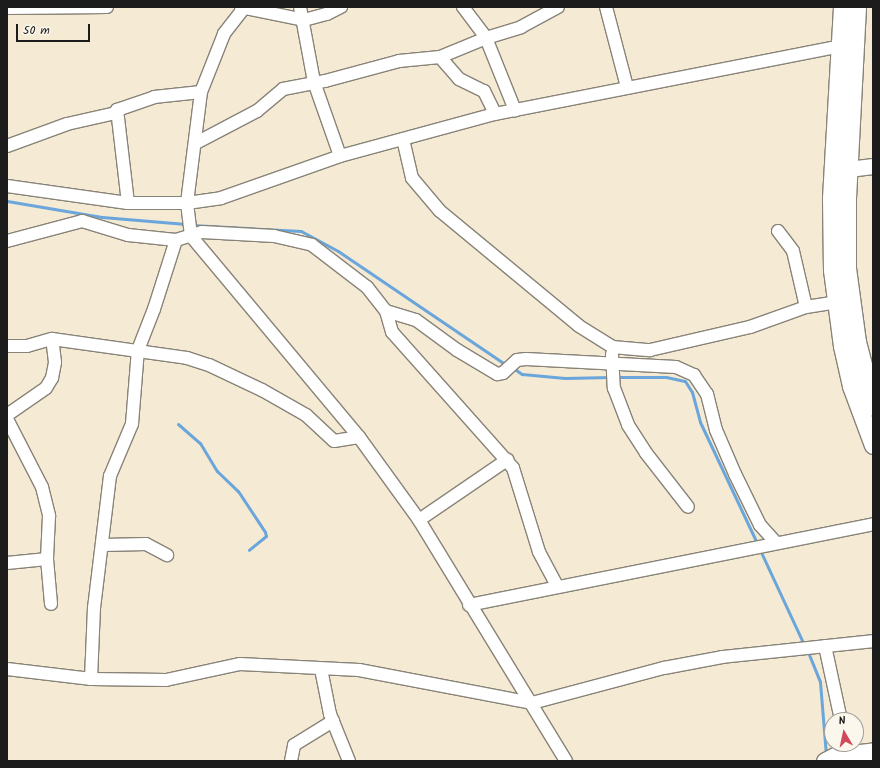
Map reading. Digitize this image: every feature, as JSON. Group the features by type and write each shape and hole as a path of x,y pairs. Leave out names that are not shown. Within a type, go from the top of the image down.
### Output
{"main road":[{"path":"842,7 847,45 848,169 842,301 856,342 873,406"},
{"path":"856,7 847,45 831,198 852,386 873,445"},
{"path":"839,755 873,751"}],"street":[{"path":"7,8 106,7"},
{"path":"341,7 327,14 304,20 242,7 224,34 201,92 196,143 187,203 190,234 359,437 419,520 469,605 532,703 566,761"},
{"path":"300,7 304,20 314,82 340,156"},
{"path":"463,7 486,38 515,110"},
{"path":"196,143 257,111 283,89 399,61 440,57 486,38 521,27 558,7"},
{"path":"606,7 627,87"},
{"path":"7,186 128,203 187,203 221,198 340,156 495,114 847,45"},
{"path":"440,57 459,79 484,91 495,114"},
{"path":"7,146 67,124 116,113 117,110 125,106 154,97 201,92"},
{"path":"116,113 128,203"},
{"path":"403,139 412,178 440,210 579,326 612,347 650,350 750,327 806,307 842,301"},
{"path":"848,169 873,166"},
{"path":"7,241 82,221 128,235 176,240 190,234 202,232 274,236 312,245 367,287 386,311 392,332 507,460 517,479 527,518 539,552 557,586"},
{"path":"778,231 793,251 806,307"},
{"path":"91,678 94,608 103,545 110,476 132,424 138,350 164,283 176,240"},
{"path":"386,311 416,320 492,372 503,373 517,360 612,367 676,367 694,376 707,394 716,430 735,474 771,544"},
{"path":"7,346 27,346 52,339 187,358 209,365 306,415 334,441 359,437"},
{"path":"7,415 46,388 52,378 55,362 52,339"},
{"path":"612,347 614,388 635,438 688,507"},
{"path":"7,419 42,487 49,516 47,559 51,604"},
{"path":"419,520 507,460"},
{"path":"469,605 557,586 873,524"},
{"path":"103,545 146,544 167,555"},
{"path":"7,563 47,559"},
{"path":"7,669 91,678 166,680 240,664 359,670 532,703 664,668 722,657 873,641"},
{"path":"820,646 839,712"},
{"path":"321,669 333,721 349,761"},
{"path":"291,761 294,745 333,721"}],"waterway":[{"path":"7,201 102,217 186,224"},
{"path":"192,225 301,231 338,251 508,366"},
{"path":"513,368 522,374 565,378 611,377"},
{"path":"617,377 666,377 685,381 692,392 700,422 757,543"},
{"path":"178,424 200,443 217,471 238,491 265,532 266,536 249,550"},
{"path":"760,550 804,645"},
{"path":"808,652 820,682 826,755"}]}
